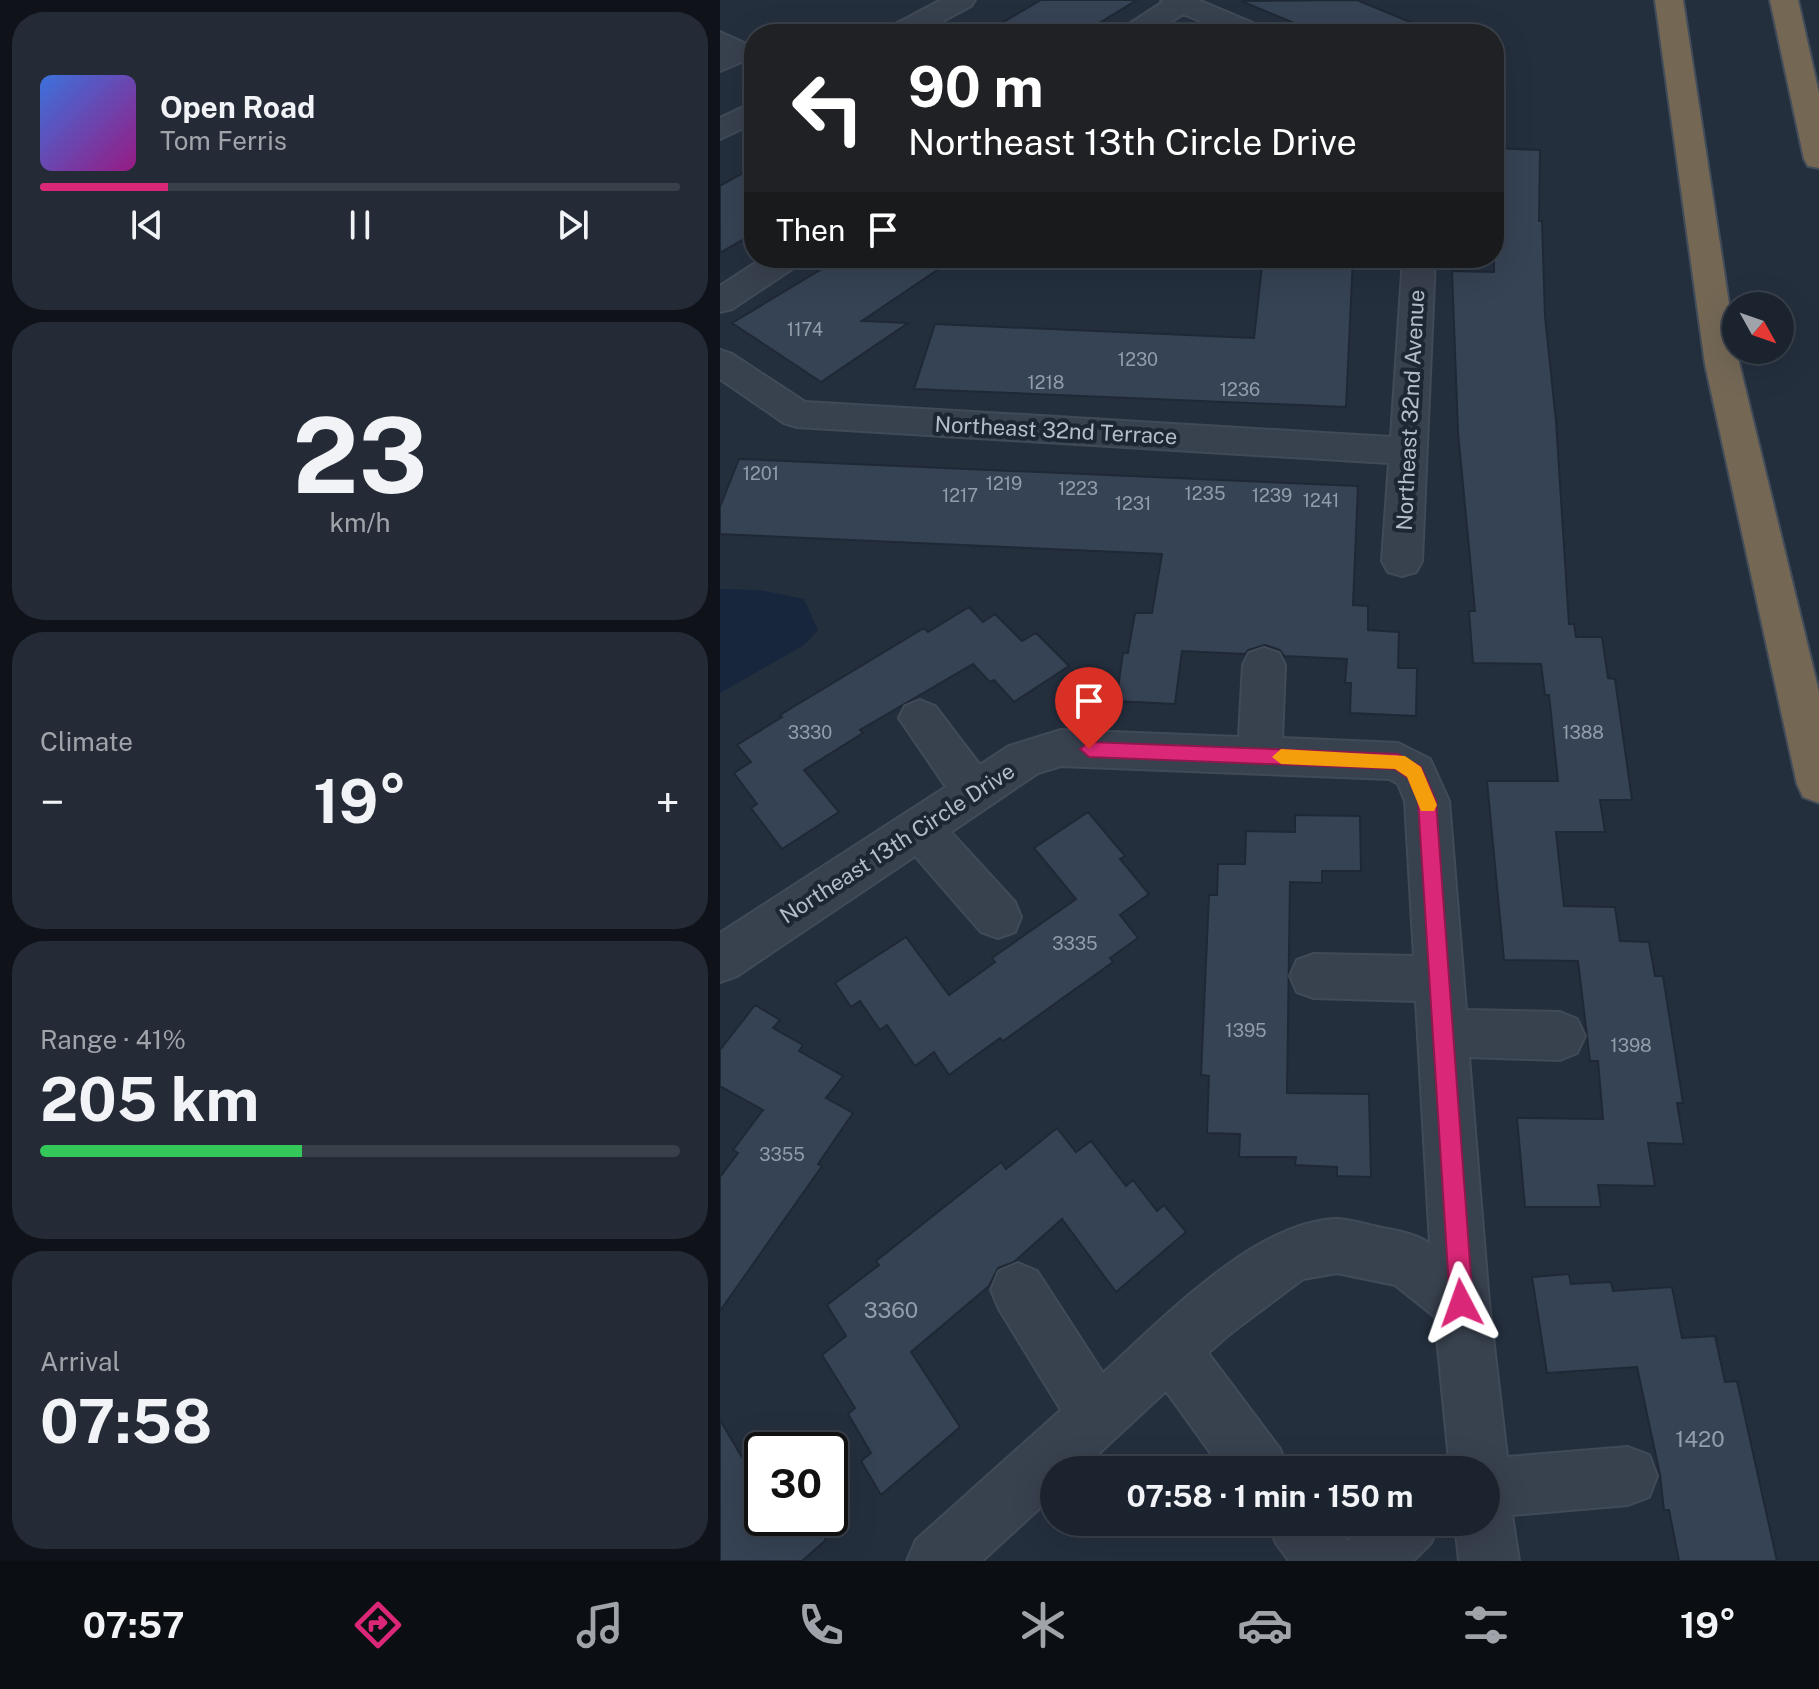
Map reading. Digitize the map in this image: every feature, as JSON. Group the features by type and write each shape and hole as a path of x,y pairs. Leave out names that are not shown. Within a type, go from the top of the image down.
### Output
{"highway":[{"path":"1669,0 1723,364 1819,784"},
{"path":"1784,0 1819,159"}],"street":[{"path":"917,24 961,0"},
{"path":"1147,24 1178,1 1232,24"},
{"path":"720,40 741,52 720,62"},
{"path":"720,130 744,117"},
{"path":"720,301 771,268"},
{"name":"Northeast 32nd Avenue","path":"1402,561 1418,268"},
{"name":"Northeast 32nd Terrace","path":"720,362 797,414 1407,451"},
{"path":"1260,756 1264,665"},
{"path":"920,718 975,792"},
{"name":"Northeast 13th Circle Drive","path":"720,960 1024,759 1061,748 1398,761 1415,772 1427,801 1439,979"},
{"path":"919,828 998,917"},
{"path":"1314,976 1439,979 1475,1456"},
{"path":"1443,1033 1560,1036"},
{"path":"937,1561 1211,1313 1292,1254 1337,1246 1407,1260 1461,1303"},
{"path":"1018,1290 1097,1416"},
{"path":"1170,1349 1249,1456"},
{"path":"1500,1472 1628,1476"},
{"path":"1307,1536 1326,1561"},
{"path":"1370,1561 1396,1536"},
{"path":"1486,1536 1489,1561"}],"water":[{"path":"720,589 759,590 804,599 818,630 804,645 720,693"}],"building":[{"path":"1041,0 1137,0 1097,24 1000,24"},
{"path":"1357,0 1415,24 1297,24 1241,1"},
{"path":"1504,148 1540,150 1539,221 1542,221 1545,316 1556,421 1569,624 1574,624 1576,637 1602,637 1608,678 1615,679 1632,800 1600,800 1605,832 1556,832 1564,906 1615,907 1620,941 1649,942 1655,976 1663,976 1683,1103 1677,1103 1684,1144 1648,1143 1655,1186 1598,1185 1601,1207 1525,1207 1517,1118 1603,1119 1598,1061 1590,1061 1578,961 1504,960 1487,781 1558,781 1549,695 1545,695 1541,664 1473,663 1469,611 1475,611 1458,432 1452,271 1494,272 1494,268 1504,268"},
{"path":"744,173 744,239 720,253 720,186"},
{"path":"823,268 940,268 862,321 908,323 821,382 732,323"},
{"path":"1262,268 1353,268 1346,407 914,389 935,324 1254,338"},
{"path":"739,459 1358,486 1353,605 1368,606 1368,630 1399,632 1398,668 1417,668 1416,716 1350,713 1351,683 1345,683 1347,659 1284,656 1280,650 1265,645 1248,650 1245,654 1182,651 1175,704 1116,701 1123,653 1128,653 1135,613 1152,613 1162,554 720,534 720,507"},
{"path":"969,607 983,622 995,614 1022,641 1036,633 1069,666 1014,702 994,680 990,682 973,664 860,730 863,733 804,770 839,812 782,849 751,808 757,804 734,773 751,762 737,745 782,717 780,715 924,628 928,632"},
{"path":"1088,812 1125,856 1120,859 1149,894 1120,915 1138,938 1110,958 1113,962 1003,1041 1000,1038 949,1075 934,1052 915,1066 887,1025 880,1030 860,1001 851,1007 835,983 906,937 949,995 995,962 992,958 1076,899 1034,848"},
{"path":"1295,815 1360,816 1361,871 1322,871 1322,883 1290,882 1287,1093 1369,1094 1371,1177 1337,1176 1337,1167 1295,1165 1296,1157 1239,1157 1240,1134 1207,1133 1209,1076 1201,1075 1209,895 1217,895 1218,864 1245,864 1246,831 1295,832"},
{"path":"755,1005 780,1020 773,1028 803,1045 799,1051 843,1076 826,1098 853,1113 818,1164 822,1166 720,1311 720,1177 738,1153 733,1150 763,1110 720,1086 720,1050"},
{"path":"1057,1128 1076,1152 1091,1141 1126,1186 1133,1180 1157,1211 1164,1205 1186,1232 1116,1292 1062,1219 1014,1262 998,1268 989,1286 911,1352 960,1427 881,1495 861,1461 871,1453 848,1414 855,1408 822,1355 846,1336 827,1305 879,1265 876,1261 1001,1162 1006,1169"},
{"path":"1569,1274 1571,1284 1611,1282 1613,1291 1672,1287 1682,1338 1715,1336 1725,1382 1737,1381 1777,1561 1679,1561 1669,1510 1664,1510 1660,1475 1637,1367 1547,1373 1532,1277"},
{"path":"720,1420 744,1461 744,1536 824,1536 826,1540 802,1561 720,1561"}],"slow traffic":[{"path":"1281,757 1398,761 1415,772 1427,805"}],"route":[{"path":"1089,749 1398,761 1415,772 1427,801 1461,1303"}]}
